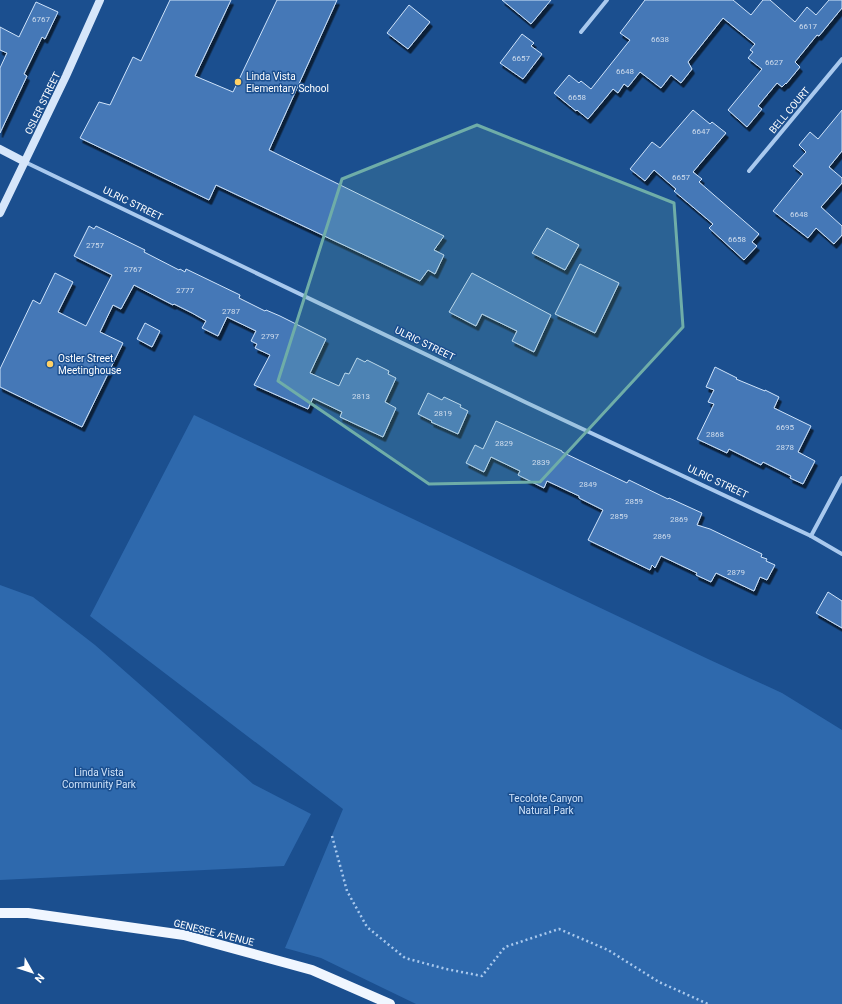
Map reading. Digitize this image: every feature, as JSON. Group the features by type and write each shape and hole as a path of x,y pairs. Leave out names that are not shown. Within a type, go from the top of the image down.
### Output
{"main road":[{"name":"GENESEE AVENUE","path":"0,913 28,913 184,935 312,970 390,1004"}],"street":[{"name":"OSLER STREET","path":"0,213 66,76 100,0"},
{"path":"581,32 607,0"},
{"name":"BELL COURT","path":"749,171 842,59"},
{"name":"ULRIC STREET","path":"0,149 525,402 811,536 842,554"},
{"path":"811,536 842,478"}],"path":[{"path":"332,836 347,891 367,927 405,958 446,969 482,976 505,947 559,929 608,950 659,982 708,1004"}],"highlighted area":[{"path":"477,125 674,203 683,327 540,482 429,484 278,381 342,179"}],"green space":[{"name":"Tecolote Canyon Natural Park","path":"194,415 782,693 842,730 842,1004 416,1004 321,958 285,948 343,809 90,616"},
{"name":"Linda Vista Community Park","path":"0,585 33,597 95,645 253,784 311,814 284,866 0,880"}],"building":[{"path":"170,0 231,0 195,76 233,92 277,0 337,0 269,150 444,236 434,250 444,255 435,274 428,270 420,281 216,185 209,200 80,138 99,102 110,105 133,57 141,61"},
{"path":"502,0 551,0 531,24"},
{"path":"645,0 733,0 751,15 763,0 770,0 795,22 807,7 816,15 829,0 842,0 842,8 795,62 800,67 786,84 782,87 777,83 758,106 762,109 747,127 728,110 762,69 748,58 753,52 750,50 755,44 723,18 688,62 692,69 681,83 671,75 661,88 640,72 628,87 624,84 618,93 613,89 588,119 554,93 569,75 579,83 581,81 591,89 630,40 620,33"},
{"path":"36,2 58,12 45,39 42,37 24,74 27,76 0,133 0,68 7,53 0,50 0,27 19,37"},
{"path":"409,5 430,22 408,49 387,33"},
{"path":"522,34 534,43 531,46 542,54 523,79 500,63"},
{"path":"693,110 710,124 712,122 726,133 693,172 702,179 699,182 759,234 752,242 757,246 744,260 709,228 713,224 674,191 676,189 654,170 645,181 630,169 652,142 660,148"},
{"path":"842,110 842,151 829,167 842,178 842,183 821,207 842,226 842,235 834,244 816,228 808,238 773,211 803,174 793,166 806,152 799,145 810,132 818,139"},
{"path":"89,226 94,229 96,226 145,250 144,252 179,270 180,269 185,272 186,269 240,295 239,298 265,311 266,310 280,316 326,339 310,373 339,386 345,373 349,374 357,358 365,362 367,360 389,371 388,374 396,378 385,402 396,408 383,437 340,417 342,412 313,398 308,409 254,385 270,355 255,348 257,344 251,341 256,331 227,317 218,336 202,328 206,321 134,285 121,309 113,305 100,332 123,343 82,427 0,387 0,369 33,300 40,304 55,273 73,282 58,312 86,326 112,275 74,256"},
{"path":"547,228 579,245 565,270 532,253"},
{"path":"580,264 619,283 595,333 555,314"},
{"path":"472,273 551,315 534,352 512,341 517,331 482,314 476,326 449,312"},
{"path":"145,323 160,331 152,347 137,339"},
{"path":"715,367 737,378 736,379 779,397 774,408 811,426 798,452 815,461 803,484 790,478 791,476 763,462 761,465 729,449 727,453 697,439 714,404 708,402 714,390 706,387"},
{"path":"428,393 442,400 444,397 461,405 460,407 468,411 458,434 431,422 432,421 418,414"},
{"path":"496,421 627,483 629,480 668,499 669,498 702,513 697,525 710,529 762,554 761,557 767,559 766,561 775,565 767,580 760,577 754,591 716,573 711,582 696,575 697,573 661,556 655,568 652,565 650,570 588,540 603,510 579,498 579,496 547,481 544,488 518,475 520,471 491,457 484,472 466,463 475,445 483,449"},
{"path":"828,592 842,601 842,628 816,613"}],"place":[{"name":"Linda Vista Elementary School","path":"238,82"},
{"name":"Ostler Street Meetinghouse","path":"50,364"}]}
